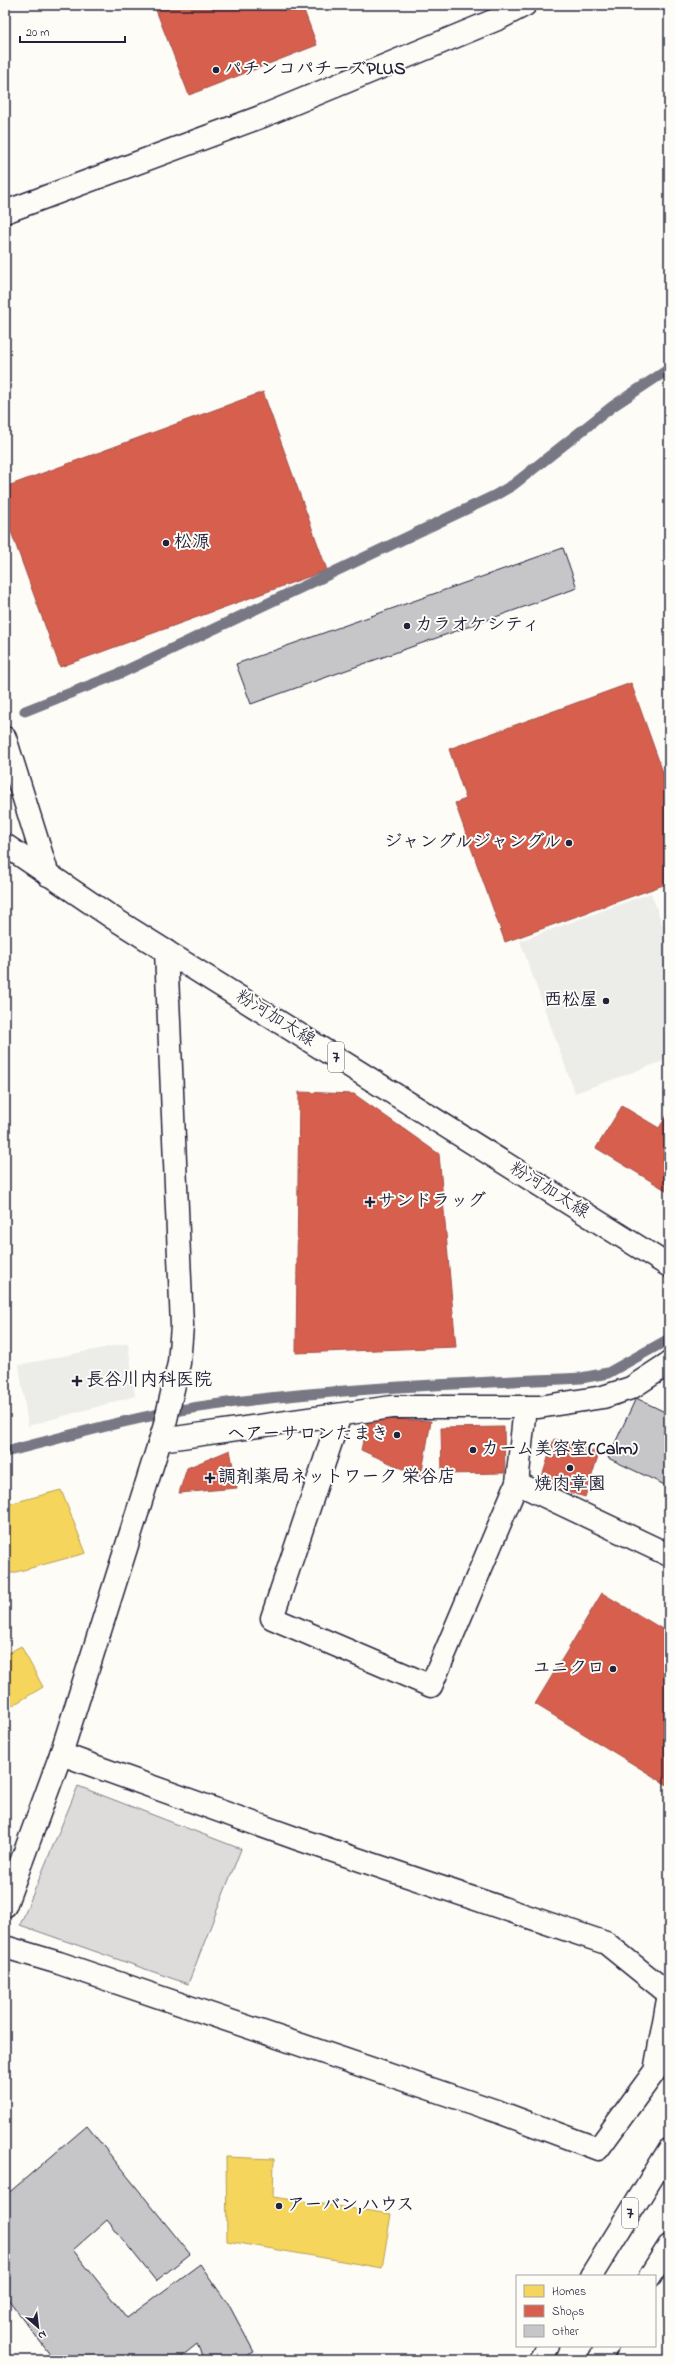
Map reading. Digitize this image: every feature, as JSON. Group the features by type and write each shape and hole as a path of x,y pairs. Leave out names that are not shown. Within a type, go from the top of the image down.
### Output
{"street":[{"path":"5,212 263,116 500,18 525,5"},
{"path":"5,738 48,875"},
{"name":"粉河加太線","path":"5,845 48,875 166,951 666,1261"},
{"path":"5,1906 61,1754 163,1434 179,1363 182,1326 166,951"},
{"path":"163,1434 340,1415 392,1407 539,1407 603,1397 630,1388 669,1363"},
{"path":"340,1415 272,1618 431,1686 517,1483 525,1407"},
{"path":"517,1483 669,1555"},
{"path":"5,1947 59,1963 492,2110 598,2149 655,2072 669,1994 606,1943 298,1840 61,1754"},
{"name":"7","path":"592,2275 669,2150"},
{"path":"651,2275 669,2246"},
{"path":"540,2360 547,2347"},
{"path":"599,2360 607,2347"}],"shaded area":[{"name":"西松屋","path":"651,893 669,943 669,1059 575,1093 520,941"},
{"name":"長谷川内科医院","path":"128,1343 135,1396 28,1426 19,1365"},
{"path":"78,1786 241,1849 188,1984 20,1925"}],"building: Homes":[{"path":"61,1490 86,1553 5,1575 5,1505"},
{"path":"21,1646 43,1687 5,1710 5,1655"},
{"name":"アーバン,ハウス","path":"226,2157 274,2159 273,2197 391,2214 382,2268 227,2241"}],"building: Shops":[{"name":"パチンコパチーズPLUS","path":"154,5 302,5 317,45 189,95"},
{"name":"松源","path":"263,392 327,570 60,667 5,515 5,487"},
{"name":"ジャングルジャングル","path":"631,683 669,789 669,883 505,942 455,803 466,799 449,749"},
{"name":"サンドラッグ","path":"299,1092 354,1094 439,1154 456,1347 296,1353"},
{"path":"622,1106 659,1128 669,1112 669,1192 596,1148"},
{"name":"ヘアーサロンたまき","path":"368,1418 431,1421 421,1477 361,1450"},
{"name":"カーム美容室(Calm)","path":"504,1427 505,1473 442,1474 441,1428"},
{"name":"焼肉章園","path":"554,1439 599,1453 585,1497 540,1483"},
{"name":"調剤薬局ネットワーク 栄谷店","path":"230,1450 237,1488 179,1493 187,1468"},
{"name":"ユニクロ","path":"602,1593 669,1633 669,1786 535,1704"}],"building: Other":[{"name":"カラオケシティ","path":"563,548 577,588 251,704 236,664"},
{"path":"636,1398 669,1414 669,1487 608,1458"},
{"path":"87,2126 190,2254 156,2281 107,2220 73,2250 127,2318 200,2264 230,2307 254,2352 238,2360 204,2360 197,2344 177,2360 54,2360 5,2295 5,2196"}],"waterway":[{"path":"25,711 121,673 494,496 513,485 613,406 669,369"},
{"path":"5,1452 101,1427 199,1407 294,1395 342,1391 581,1378 608,1373 669,1339"}],"place":[{"name":"パチンコパチーズPLUS","path":"216,70"},
{"name":"松源","path":"166,543"},
{"name":"カラオケシティ","path":"407,626"},
{"name":"ジャングルジャングル","path":"569,843"},
{"name":"西松屋","path":"606,1001"},
{"name":"サンドラッグ","path":"370,1202"},
{"name":"長谷川内科医院","path":"77,1381"},
{"name":"ヘアーサロンたまき","path":"397,1435"},
{"name":"カーム美容室(Calm)","path":"473,1450"},
{"name":"焼肉章園","path":"570,1468"},
{"name":"調剤薬局ネットワーク 栄谷店","path":"210,1478"},
{"name":"ユニクロ","path":"613,1669"},
{"name":"アーバン,ハウス","path":"279,2206"}]}
